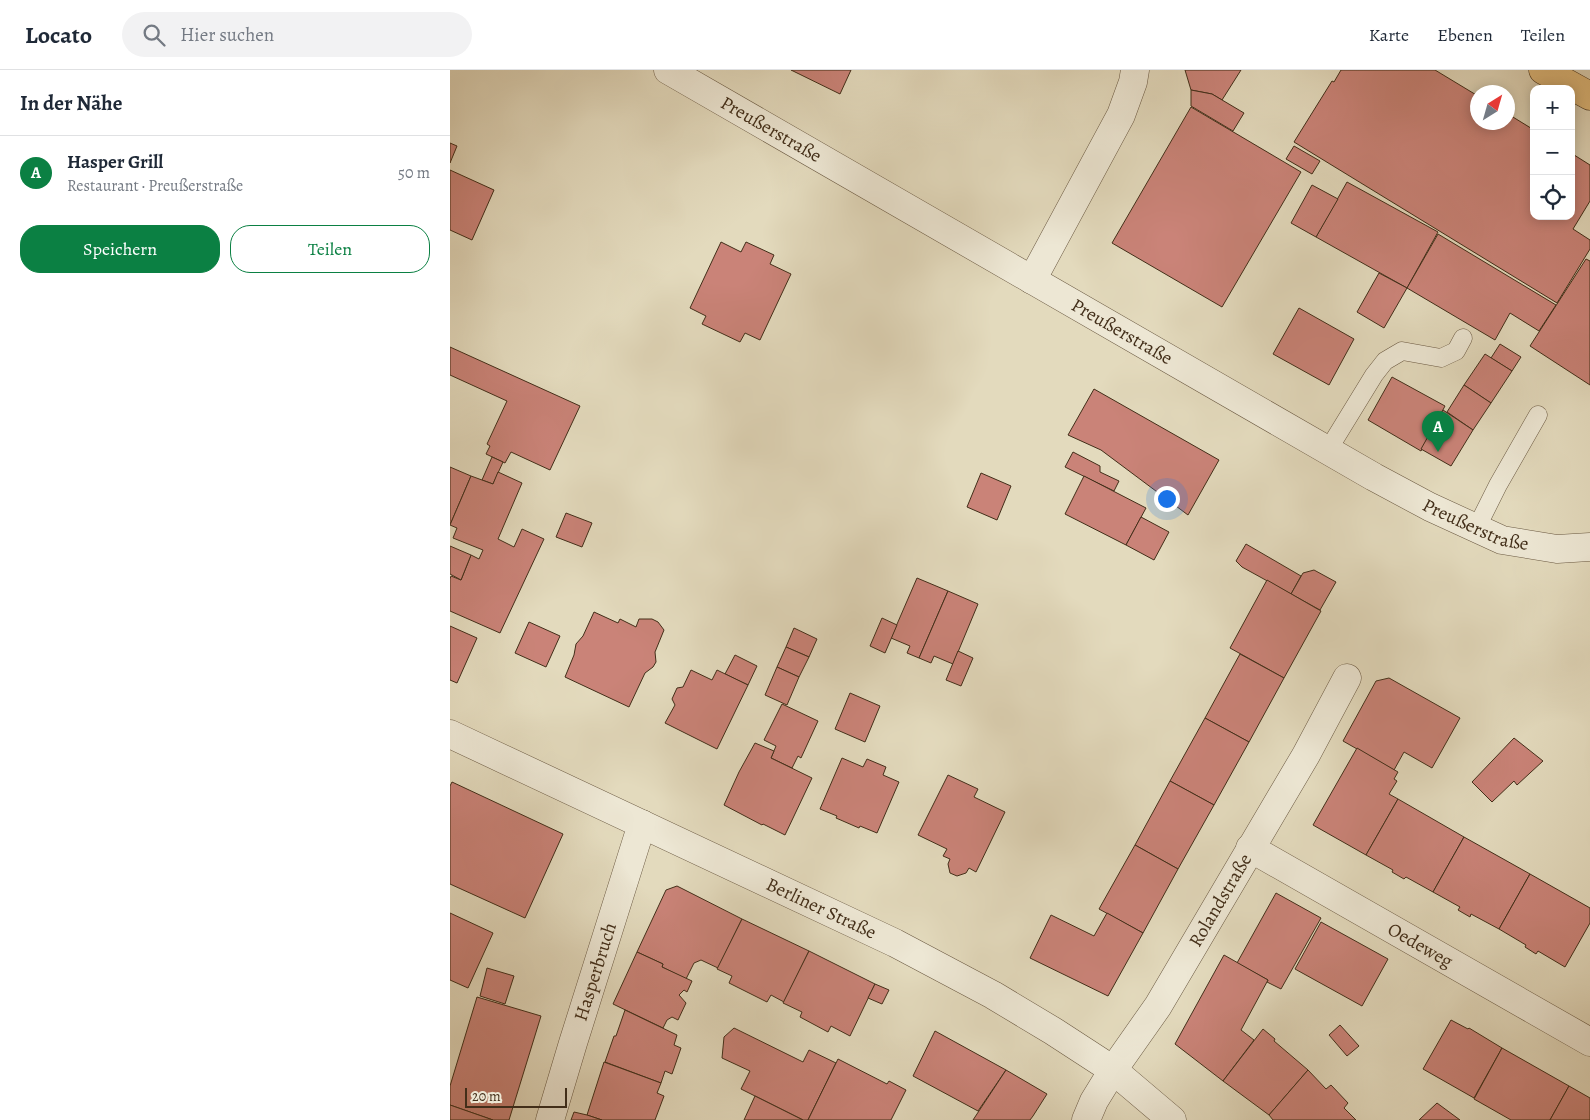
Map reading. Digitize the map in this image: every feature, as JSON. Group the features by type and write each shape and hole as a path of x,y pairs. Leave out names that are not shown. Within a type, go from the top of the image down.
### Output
{"main road":[{"path":"1543,70 1590,96"}],"street":[{"name":"Preußerstraße","path":"668,70 1430,507 1502,540 1557,549 1590,547"},
{"path":"1032,280 1121,115 1133,82 1134,70"},
{"name":"Rolandstraße","path":"1086,1120 1094,1101 1113,1070 1158,1006 1306,755 1347,678"},
{"name":"Berliner Straße","path":"450,734 903,947 993,995 1113,1070 1172,1120"},
{"name":"Hasperbruch","path":"550,1120 572,1043 642,824"},
{"name":"Oedeweg","path":"1250,848 1590,1042"}],"lane":[{"path":"1328,450 1374,375 1385,361 1402,352 1441,358 1456,351 1463,338"},
{"path":"1476,529 1538,415"}],"building":[{"path":"791,70 851,70 840,94"},
{"path":"1185,70 1241,70 1222,100 1212,94 1191,90"},
{"path":"1341,70 1435,70 1470,91 1470,130 1515,130 1515,118 1530,128 1530,220 1575,220 1575,156 1590,165 1590,201 1573,229 1590,240 1590,249 1557,303 1294,142 1332,81 1334,82"},
{"path":"1191,90 1212,94 1244,113 1233,131 1191,106"},
{"path":"1191,107 1301,172 1222,307 1112,243"},
{"path":"450,143 457,146 450,163"},
{"path":"1294,146 1320,161 1312,174 1286,159"},
{"path":"450,170 494,190 472,240 450,230"},
{"path":"1347,182 1438,232 1407,288 1316,237"},
{"path":"1312,185 1338,199 1316,237 1291,223"},
{"path":"1438,234 1556,305 1539,331 1510,313 1495,340 1407,288"},
{"path":"721,242 741,252 746,242 774,255 770,264 791,274 760,340 745,333 740,342 702,324 706,316 690,308"},
{"path":"1586,259 1590,261 1590,385 1530,346"},
{"path":"1379,273 1407,288 1384,328 1357,312"},
{"path":"1299,308 1354,339 1329,385 1273,354"},
{"path":"1500,344 1521,357 1512,371 1491,358"},
{"path":"450,347 580,406 550,470 511,452 505,463 486,454 490,446 487,444 507,401 450,375"},
{"path":"1485,354 1512,371 1491,403 1464,385"},
{"path":"1392,377 1445,406 1421,451 1368,420"},
{"path":"1464,385 1491,403 1473,430 1447,412"},
{"path":"1094,389 1219,460 1188,515 1101,450 1068,435"},
{"path":"1443,410 1473,430 1451,466 1421,449"},
{"path":"1073,452 1100,466 1100,472 1119,481 1114,491 1065,467"},
{"path":"492,457 503,462 493,484 482,480"},
{"path":"450,467 471,476 450,525"},
{"path":"498,472 522,483 498,539 514,547 522,529 544,539 500,633 450,611 451,576 461,580 471,555 479,559 483,550 453,538 457,528 450,525 471,476 493,484"},
{"path":"981,473 1011,486 997,520 967,507"},
{"path":"1084,476 1146,508 1126,545 1065,514"},
{"path":"566,513 592,523 582,547 556,537"},
{"path":"1141,517 1169,532 1154,560 1126,545"},
{"path":"1246,544 1301,576 1291,594 1242,567 1236,561"},
{"path":"450,546 471,555 461,580 450,574"},
{"path":"1314,570 1336,582 1320,610 1291,594 1303,573"},
{"path":"917,578 948,591 919,658 907,653 910,646 891,638"},
{"path":"1267,580 1321,611 1284,678 1230,648"},
{"path":"948,591 978,604 953,664 934,656 931,663 919,658"},
{"path":"594,612 618,623 620,619 636,627 639,619 652,619 658,622 664,630 655,652 656,662 645,673 629,707 565,677 574,655 576,644 583,636"},
{"path":"882,618 897,625 885,653 870,646"},
{"path":"529,622 560,636 546,667 515,653"},
{"path":"450,626 477,638 457,683 450,680"},
{"path":"794,628 817,639 809,657 786,647"},
{"path":"786,647 809,657 799,677 777,667"},
{"path":"958,651 973,658 961,686 946,680"},
{"path":"1240,654 1284,678 1249,742 1205,718"},
{"path":"735,655 757,666 748,685 725,674"},
{"path":"777,667 799,677 787,705 765,695"},
{"path":"691,670 712,680 717,670 748,685 717,749 665,723 675,705 672,699 677,688 683,687"},
{"path":"1389,678 1460,718 1432,768 1404,752 1394,770 1343,741 1376,681"},
{"path":"850,693 880,706 865,742 835,729"},
{"path":"782,704 818,721 801,758 798,756 792,768 771,758 776,746 764,740"},
{"path":"1205,718 1249,742 1214,805 1170,781"},
{"path":"1514,738 1543,761 1517,785 1514,781 1492,802 1472,782"},
{"path":"755,743 774,751 771,758 812,778 785,835 724,805"},
{"path":"1357,748 1398,772 1394,779 1397,781 1389,794 1398,799 1366,855 1313,825"},
{"path":"842,758 863,767 867,759 886,767 883,775 899,782 877,833 860,826 859,828 820,809"},
{"path":"948,775 978,789 974,797 1005,812 976,872 969,868 966,873 957,876 950,873 948,864 950,859 943,856 947,849 918,835"},
{"path":"1170,781 1214,805 1178,869 1135,845"},
{"path":"452,782 563,834 525,918 450,884 450,786"},
{"path":"1398,799 1464,837 1433,892 1406,877 1404,879 1392,872 1393,870 1366,855"},
{"path":"1464,837 1530,874 1499,929 1471,914 1470,917 1458,910 1460,907 1433,892"},
{"path":"1135,845 1178,869 1143,933 1099,909"},
{"path":"1530,874 1590,908 1590,923 1565,967 1538,951 1536,954 1525,947 1526,945 1499,929"},
{"path":"677,886 742,919 718,968 701,960 694,963 686,979 662,967 663,964 637,952 666,890"},
{"path":"1276,893 1321,918 1281,989 1237,963"},
{"path":"450,913 493,933 468,988 450,980"},
{"path":"1107,913 1143,933 1108,996 1030,958 1051,915 1094,936"},
{"path":"742,919 809,951 784,1002 771,995 767,1002 729,983 732,976 717,969"},
{"path":"1321,922 1388,959 1362,1006 1295,969"},
{"path":"809,951 875,984 850,1036 831,1026 828,1032 800,1017 802,1012 783,1003"},
{"path":"637,952 663,964 662,967 692,981 687,992 684,990 679,995 686,1003 678,1020 672,1017 667,1020 663,1028 613,1004"},
{"path":"1224,955 1268,980 1241,1030 1254,1040 1223,1081 1175,1044"},
{"path":"487,968 514,976 505,1004 480,996"},
{"path":"875,984 889,990 882,1004 868,998"},
{"path":"477,997 541,1016 509,1120 493,1120 450,1105 450,1086"},
{"path":"625,1010 677,1035 674,1045 681,1048 672,1074 665,1071 661,1083 605,1062"},
{"path":"1451,1020 1469,1028 1502,1048 1474,1098 1423,1069"},
{"path":"1340,1025 1359,1046 1347,1056 1329,1035"},
{"path":"734,1028 803,1062 809,1050 836,1063 808,1120 803,1120 741,1089 750,1071 722,1058 724,1037"},
{"path":"1263,1029 1308,1070 1269,1115 1223,1081"},
{"path":"935,1031 1006,1070 978,1111 913,1076"},
{"path":"1502,1048 1569,1086 1550,1120 1511,1120 1474,1099"},
{"path":"838,1059 887,1084 889,1081 906,1090 891,1120 808,1120"},
{"path":"604,1062 661,1083 657,1093 664,1096 655,1120 602,1120 587,1115"},
{"path":"1006,1070 1047,1094 1033,1116 1030,1120 973,1120"},
{"path":"1308,1070 1326,1089 1331,1085 1348,1103 1344,1108 1356,1120 1273,1120 1269,1115"},
{"path":"1569,1086 1590,1098 1590,1120 1550,1120"},
{"path":"755,1096 803,1120 744,1120"},
{"path":"1437,1103 1460,1120 1419,1120"},
{"path":"450,1105 493,1120 450,1120"},
{"path":"574,1112 587,1115 602,1120 571,1120"}],"place":[{"name":"Hasper Grill","path":"1438,452"}]}
